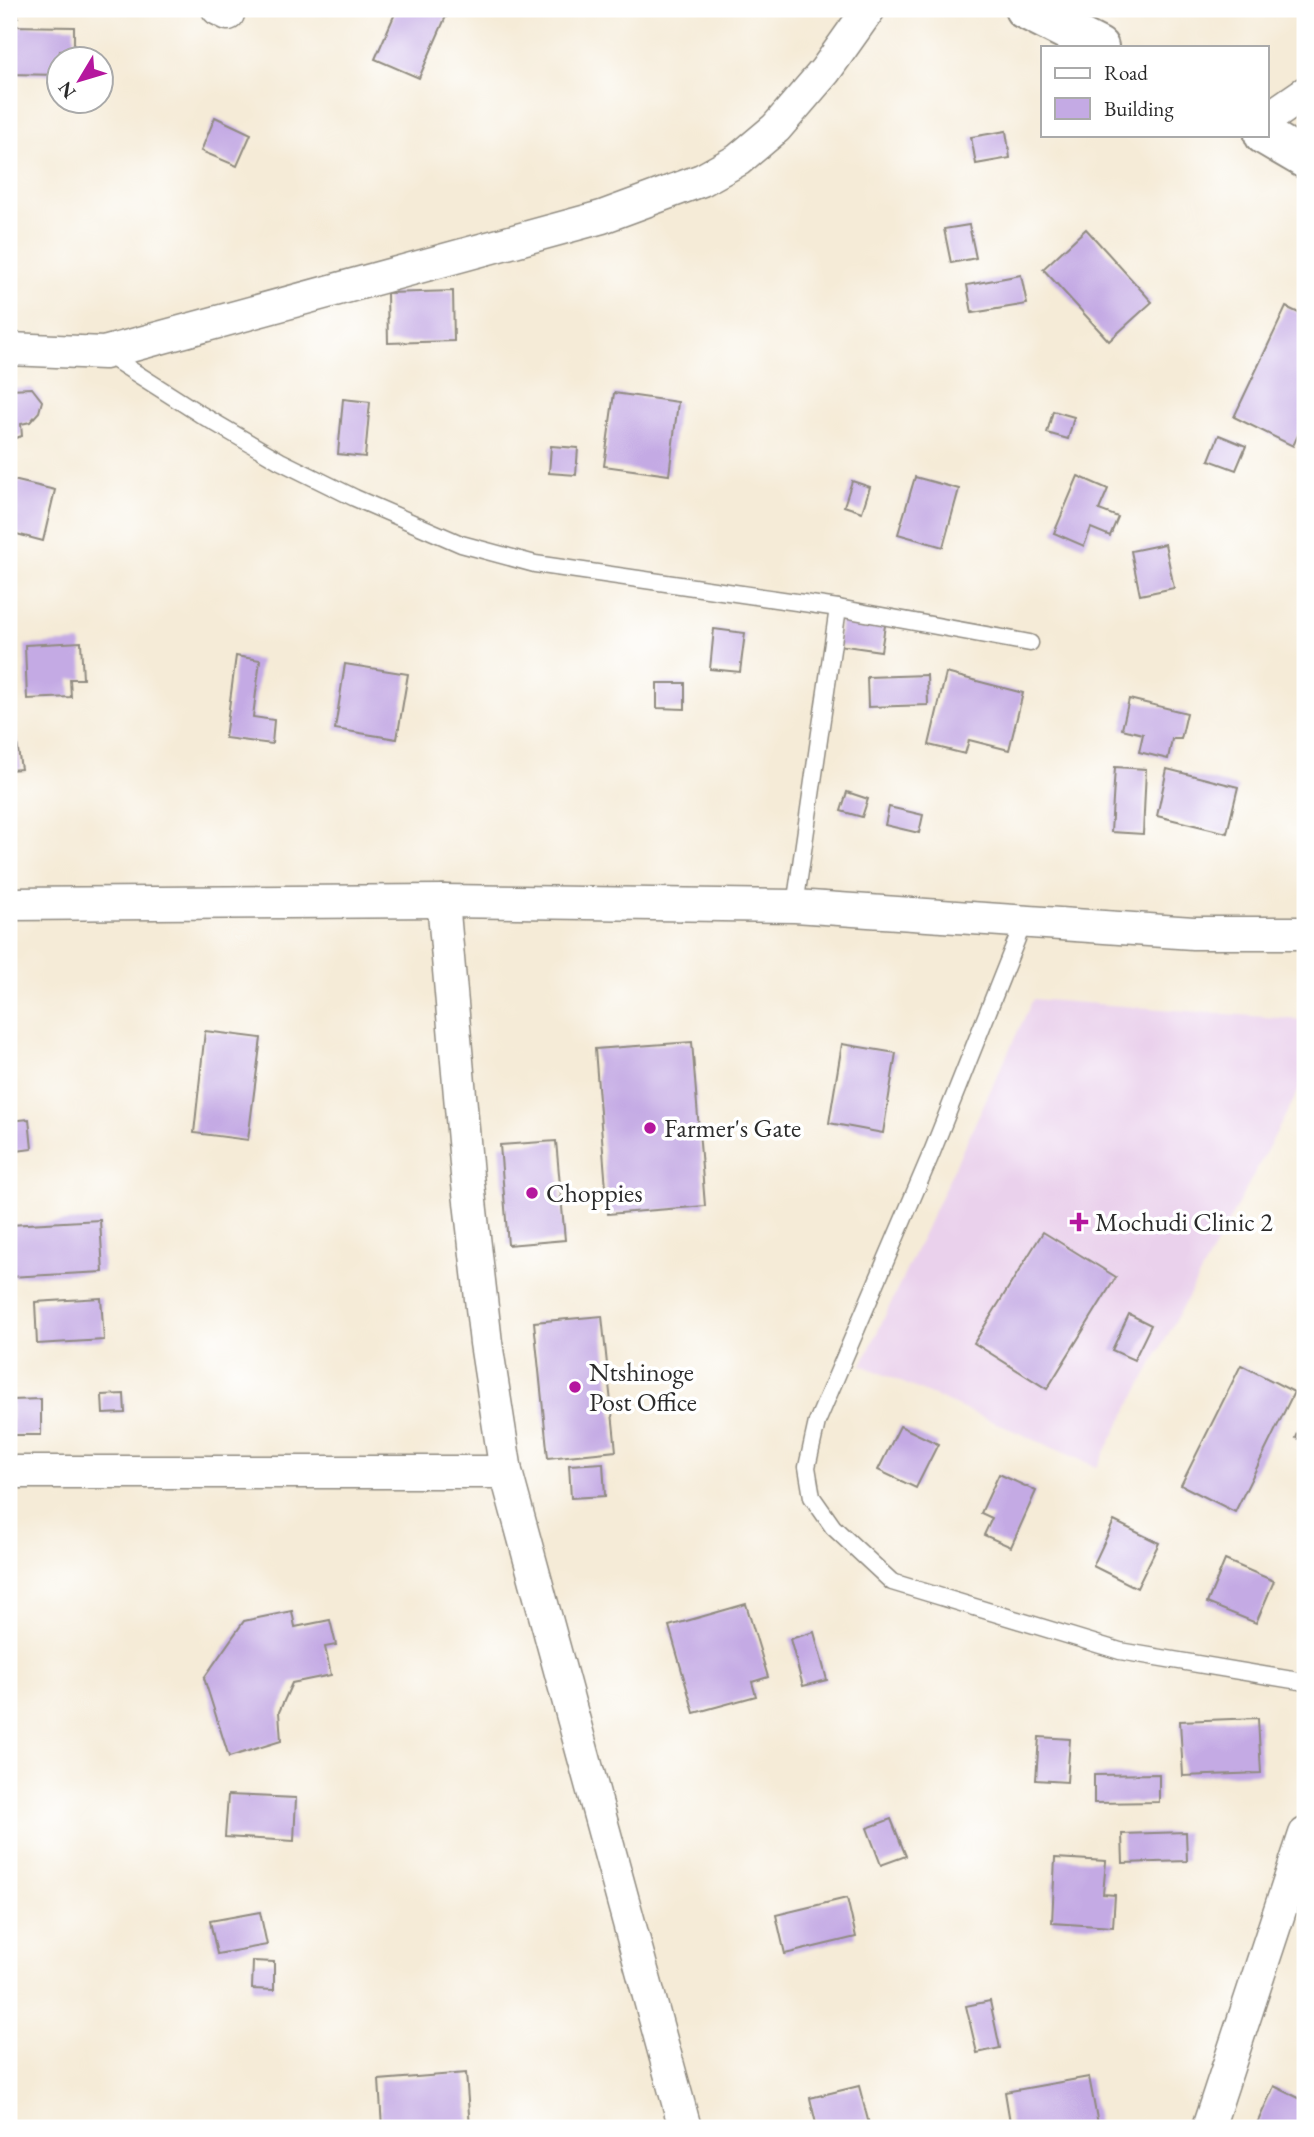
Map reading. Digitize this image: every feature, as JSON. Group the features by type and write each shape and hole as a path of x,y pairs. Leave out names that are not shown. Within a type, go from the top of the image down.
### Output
{"street":[{"path":"9,349 104,353 602,217 702,180 738,160 776,128 825,71 869,9"},
{"path":"1024,9 1097,46"},
{"path":"1268,118 1305,93"},
{"path":"1266,136 1305,159"},
{"path":"443,901 467,1175 486,1343 506,1472 685,2128"},
{"path":"9,904 443,901 795,906 1193,933 1305,933"},
{"path":"9,1472 506,1472"},
{"path":"1208,2128 1305,1834"}],"lane":[{"path":"104,353 279,461 355,498 461,544 535,564 838,608 1030,643"},
{"path":"795,906 838,608"},
{"path":"1024,921 932,1152 817,1422 807,1467 812,1497 832,1527 892,1582 1120,1651 1305,1682"}],"shaded area":[{"name":"Mochudi Clinic 2","path":"1033,999 1305,1020 1305,1079 1097,1467 862,1365"}],"building":[{"path":"9,9 16,9 18,17 9,18"},
{"path":"397,9 435,9 447,14 419,78 375,59"},
{"path":"489,9 513,9 509,18"},
{"path":"9,26 74,27 74,46 46,46 46,75 9,74"},
{"path":"215,117 251,134 237,166 201,151"},
{"path":"1006,131 1010,158 976,164 971,137"},
{"path":"969,225 976,258 951,263 944,229"},
{"path":"1086,229 1152,302 1109,341 1043,269"},
{"path":"1021,275 1027,304 972,313 967,285"},
{"path":"453,291 454,341 388,343 387,293"},
{"path":"1286,307 1305,316 1305,420 1293,446 1234,417"},
{"path":"32,388 42,401 39,412 30,422 21,424 22,436 9,440 9,389"},
{"path":"614,393 678,402 669,475 604,466"},
{"path":"343,399 370,402 365,457 338,454"},
{"path":"1053,411 1074,417 1068,439 1047,433"},
{"path":"1219,435 1246,446 1236,470 1209,460"},
{"path":"551,446 578,448 576,475 549,473"},
{"path":"1078,476 1108,489 1099,510 1118,517 1110,536 1091,528 1084,546 1054,533"},
{"path":"915,477 959,489 943,547 898,534"},
{"path":"9,479 55,490 43,541 9,532"},
{"path":"852,481 870,487 862,512 844,506"},
{"path":"1165,544 1174,588 1140,595 1131,551"},
{"path":"842,613 886,619 881,651 838,645"},
{"path":"714,629 745,633 740,672 710,669"},
{"path":"81,642 83,679 70,679 71,697 27,699 25,645"},
{"path":"236,656 260,660 253,717 274,720 272,744 225,738"},
{"path":"345,664 408,674 397,739 335,729"},
{"path":"946,673 1023,693 1009,750 969,740 965,754 929,745"},
{"path":"927,675 928,705 868,707 867,677"},
{"path":"657,683 685,683 685,709 657,708"},
{"path":"1129,699 1187,713 1181,739 1172,739 1168,759 1139,752 1143,734 1122,729"},
{"path":"16,736 21,769 9,770 9,737"},
{"path":"1115,767 1146,769 1143,834 1111,832"},
{"path":"1167,769 1238,787 1227,833 1157,816"},
{"path":"847,792 868,799 862,817 841,811"},
{"path":"889,807 923,815 919,833 885,825"},
{"path":"205,1031 261,1038 248,1140 194,1133"},
{"name":"Farmer's Gate","path":"692,1042 705,1206 608,1214 595,1049"},
{"path":"842,1044 896,1053 883,1133 829,1123"},
{"path":"29,1119 32,1149 9,1152 9,1121"},
{"name":"Choppies","path":"556,1141 565,1240 508,1245 500,1145"},
{"path":"100,1220 103,1272 9,1277 9,1225"},
{"path":"1043,1232 1116,1277 1047,1389 974,1343"},
{"path":"101,1298 104,1340 37,1344 35,1302"},
{"path":"1129,1314 1151,1325 1134,1360 1112,1350"},
{"name":"Ntshinoge Post Office","path":"602,1316 616,1451 548,1458 534,1322"},
{"path":"1241,1365 1294,1392 1235,1512 1181,1485"},
{"path":"124,1394 125,1413 103,1414 102,1395"},
{"path":"41,1399 41,1435 12,1435 12,1400"},
{"path":"1305,1416 1305,1441 1296,1438"},
{"path":"900,1426 938,1444 916,1488 878,1470"},
{"path":"603,1463 605,1496 571,1498 569,1465"},
{"path":"999,1474 1036,1491 1011,1547 984,1535 992,1518 981,1513"},
{"path":"1114,1521 1159,1543 1137,1588 1093,1566"},
{"path":"1225,1560 1274,1581 1256,1623 1207,1603"},
{"path":"746,1604 768,1677 752,1682 756,1696 694,1713 669,1626"},
{"path":"292,1611 295,1627 330,1620 336,1645 325,1647 331,1675 292,1683 279,1712 281,1741 229,1757 204,1678 244,1621"},
{"path":"814,1632 827,1680 803,1686 790,1639"},
{"path":"1258,1718 1261,1773 1183,1776 1180,1721"},
{"path":"1039,1737 1070,1739 1067,1782 1036,1780"},
{"path":"1159,1774 1159,1802 1094,1803 1094,1775"},
{"path":"228,1795 296,1798 294,1841 225,1837"},
{"path":"891,1819 906,1856 881,1865 867,1828"},
{"path":"1186,1832 1187,1861 1123,1863 1122,1834"},
{"path":"1055,1858 1106,1861 1103,1894 1115,1895 1113,1927 1052,1923"},
{"path":"847,1898 856,1937 785,1954 776,1915"},
{"path":"260,1912 267,1945 217,1954 210,1921"},
{"path":"253,1961 274,1962 274,1990 252,1989"},
{"path":"990,2001 1000,2048 977,2053 966,2006"},
{"path":"466,2073 470,2128 382,2128 379,2080"},
{"path":"1089,2077 1098,2124 1072,2128 1011,2128 1005,2092"},
{"path":"859,2086 870,2128 817,2128 810,2098"},
{"path":"1274,2086 1305,2101 1305,2128 1255,2128"}],"place":[{"name":"Farmer's Gate","path":"650,1128"},
{"name":"Choppies","path":"532,1193"},
{"name":"Mochudi Clinic 2","path":"1079,1222"},
{"name":"Ntshinoge Post Office","path":"575,1387"}]}
